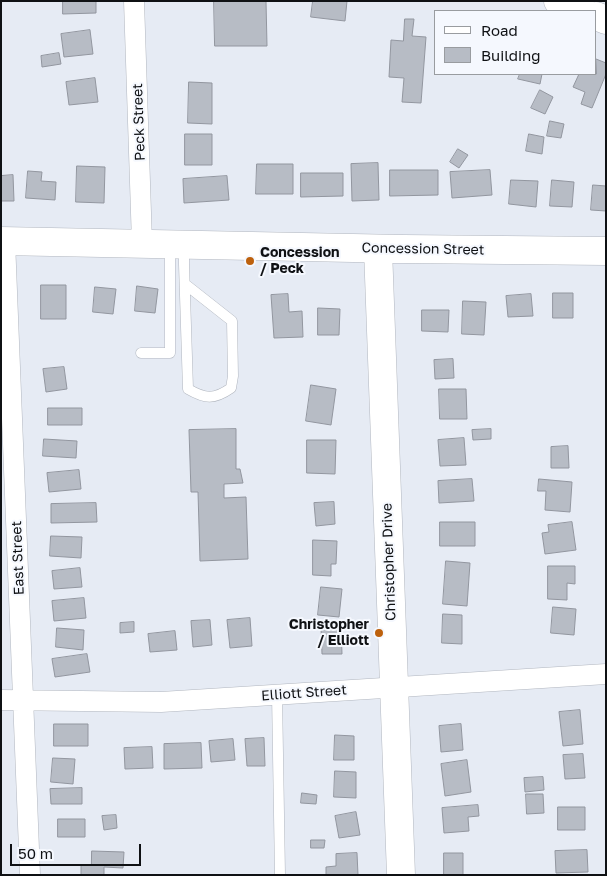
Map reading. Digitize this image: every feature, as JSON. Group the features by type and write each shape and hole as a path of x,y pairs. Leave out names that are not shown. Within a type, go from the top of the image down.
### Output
{"main road":[{"path":"558,1 580,10"},
{"name":"Concession Street","path":"3,241 378,249 606,251"},
{"name":"Christopher Drive","path":"378,249 401,875"}],"street":[{"name":"Peck Street","path":"134,1 142,243"},
{"name":"East Street","path":"3,241 30,875"},
{"name":"Elliott Street","path":"1,700 152,702 606,674"}],"lane":[{"path":"177,244 185,284 188,388 202,397 221,395 230,388 233,376 232,320 185,284"},
{"path":"141,353 170,353 177,244"},
{"path":"277,694 280,875"}],"building":[{"path":"63,1 96,1 96,13 63,14"},
{"path":"214,1 266,1 267,46 215,46"},
{"path":"313,1 347,1 345,21 311,17"},
{"path":"405,19 414,19 412,36 426,37 421,103 402,102 404,78 389,77 391,40 403,41"},
{"path":"90,30 93,54 64,57 61,34"},
{"path":"59,53 61,64 42,67 41,56"},
{"path":"597,59 606,63 606,74 592,108 581,104 585,92 573,87 579,75 597,75"},
{"path":"520,75 542,75 540,84 518,79"},
{"path":"95,78 98,102 69,105 66,82"},
{"path":"189,82 212,83 212,124 188,123"},
{"path":"540,90 553,97 545,114 531,108"},
{"path":"550,121 564,124 561,138 547,136"},
{"path":"185,134 212,134 212,165 185,165"},
{"path":"529,134 544,137 542,154 526,151"},
{"path":"458,149 468,155 459,168 450,162"},
{"path":"378,163 379,200 352,201 351,164"},
{"path":"257,164 293,164 293,194 256,194"},
{"path":"77,166 105,167 104,203 76,202"},
{"path":"390,170 438,170 438,195 390,196"},
{"path":"490,170 492,195 452,198 450,172"},
{"path":"28,171 42,172 41,181 56,182 55,200 26,198"},
{"path":"301,173 343,173 343,196 301,197"},
{"path":"13,175 14,201 1,201 1,176"},
{"path":"227,176 229,200 184,203 183,179"},
{"path":"511,180 538,181 536,207 509,204"},
{"path":"552,180 574,182 572,207 550,206"},
{"path":"593,185 606,186 606,211 591,210"},
{"path":"41,285 66,285 66,319 41,319"},
{"path":"137,286 158,289 155,313 135,311"},
{"path":"95,287 116,289 113,314 93,312"},
{"path":"553,293 573,293 573,318 553,318"},
{"path":"288,294 289,312 302,311 303,337 274,338 271,295"},
{"path":"531,294 533,316 508,317 506,296"},
{"path":"463,301 486,302 484,335 462,334"},
{"path":"318,308 340,309 339,335 318,335"},
{"path":"422,310 449,310 448,332 422,331"},
{"path":"453,359 454,378 435,379 434,360"},
{"path":"64,367 67,389 46,392 43,369"},
{"path":"311,385 336,389 331,425 306,421"},
{"path":"439,389 466,389 467,419 440,419"},
{"path":"48,408 82,408 82,425 48,425"},
{"path":"236,429 236,469 240,469 243,483 224,484 224,498 246,497 248,559 200,561 198,492 191,492 189,430"},
{"path":"491,429 491,439 473,440 472,430"},
{"path":"464,438 466,465 440,466 438,440"},
{"path":"44,439 77,441 76,458 43,456"},
{"path":"307,440 336,440 335,474 307,473"},
{"path":"568,446 569,468 551,468 551,447"},
{"path":"79,470 81,489 49,492 47,473"},
{"path":"472,479 474,501 439,503 438,481"},
{"path":"539,479 572,482 570,512 545,510 546,491 538,491"},
{"path":"334,502 335,524 316,526 314,503"},
{"path":"96,503 97,522 51,523 51,504"},
{"path":"440,522 475,522 475,546 440,546"},
{"path":"572,522 576,550 545,554 542,533 549,532 548,525"},
{"path":"51,536 82,537 81,558 50,556"},
{"path":"313,540 337,541 336,564 331,564 331,576 313,575"},
{"path":"446,561 470,563 467,606 443,604"},
{"path":"548,566 575,566 575,584 567,583 567,600 548,599"},
{"path":"80,568 82,587 54,589 52,571"},
{"path":"321,587 342,589 339,617 318,615"},
{"path":"84,598 86,618 54,621 52,601"},
{"path":"553,607 576,609 574,635 551,633"},
{"path":"443,614 462,615 462,644 442,643"},
{"path":"250,618 252,646 230,648 227,620"},
{"path":"210,620 212,645 193,647 191,621"},
{"path":"134,622 134,632 120,633 120,623"},
{"path":"341,627 342,654 322,654 321,628"},
{"path":"57,628 84,630 83,650 56,647"},
{"path":"175,631 177,650 150,652 148,634"},
{"path":"87,654 90,672 55,677 52,659"},
{"path":"580,710 583,744 563,746 559,712"},
{"path":"54,724 88,724 88,746 54,746"},
{"path":"461,724 463,750 441,752 439,726"},
{"path":"335,735 354,736 354,760 334,760"},
{"path":"264,738 265,766 247,766 245,739"},
{"path":"233,739 235,760 211,762 209,741"},
{"path":"201,743 202,768 164,769 164,744"},
{"path":"152,747 153,768 125,769 124,748"},
{"path":"583,754 585,778 565,779 563,755"},
{"path":"53,758 75,759 73,784 51,782"},
{"path":"467,760 471,792 445,796 441,764"},
{"path":"335,771 356,772 356,798 334,797"},
{"path":"543,777 544,790 525,792 524,778"},
{"path":"82,788 82,804 51,804 50,789"},
{"path":"302,793 317,795 316,804 301,803"},
{"path":"526,794 543,794 544,813 527,814"},
{"path":"478,805 479,816 468,817 469,831 444,833 442,808"},
{"path":"558,807 585,807 585,830 558,830"},
{"path":"356,812 360,835 339,838 335,816"},
{"path":"116,815 117,828 104,830 102,816"},
{"path":"58,819 85,819 85,837 58,837"},
{"path":"311,840 325,840 324,848 311,848"},
{"path":"587,850 588,872 556,873 555,851"},
{"path":"92,851 124,852 123,868 104,867 104,875 81,875 81,865 91,865"},
{"path":"357,853 358,875 326,875 326,867 336,866 336,854"},
{"path":"444,853 463,853 463,875 444,875"}],"place":[{"name":"Concession / Peck","path":"250,261"},
{"name":"Christopher / Elliott","path":"379,633"}]}
